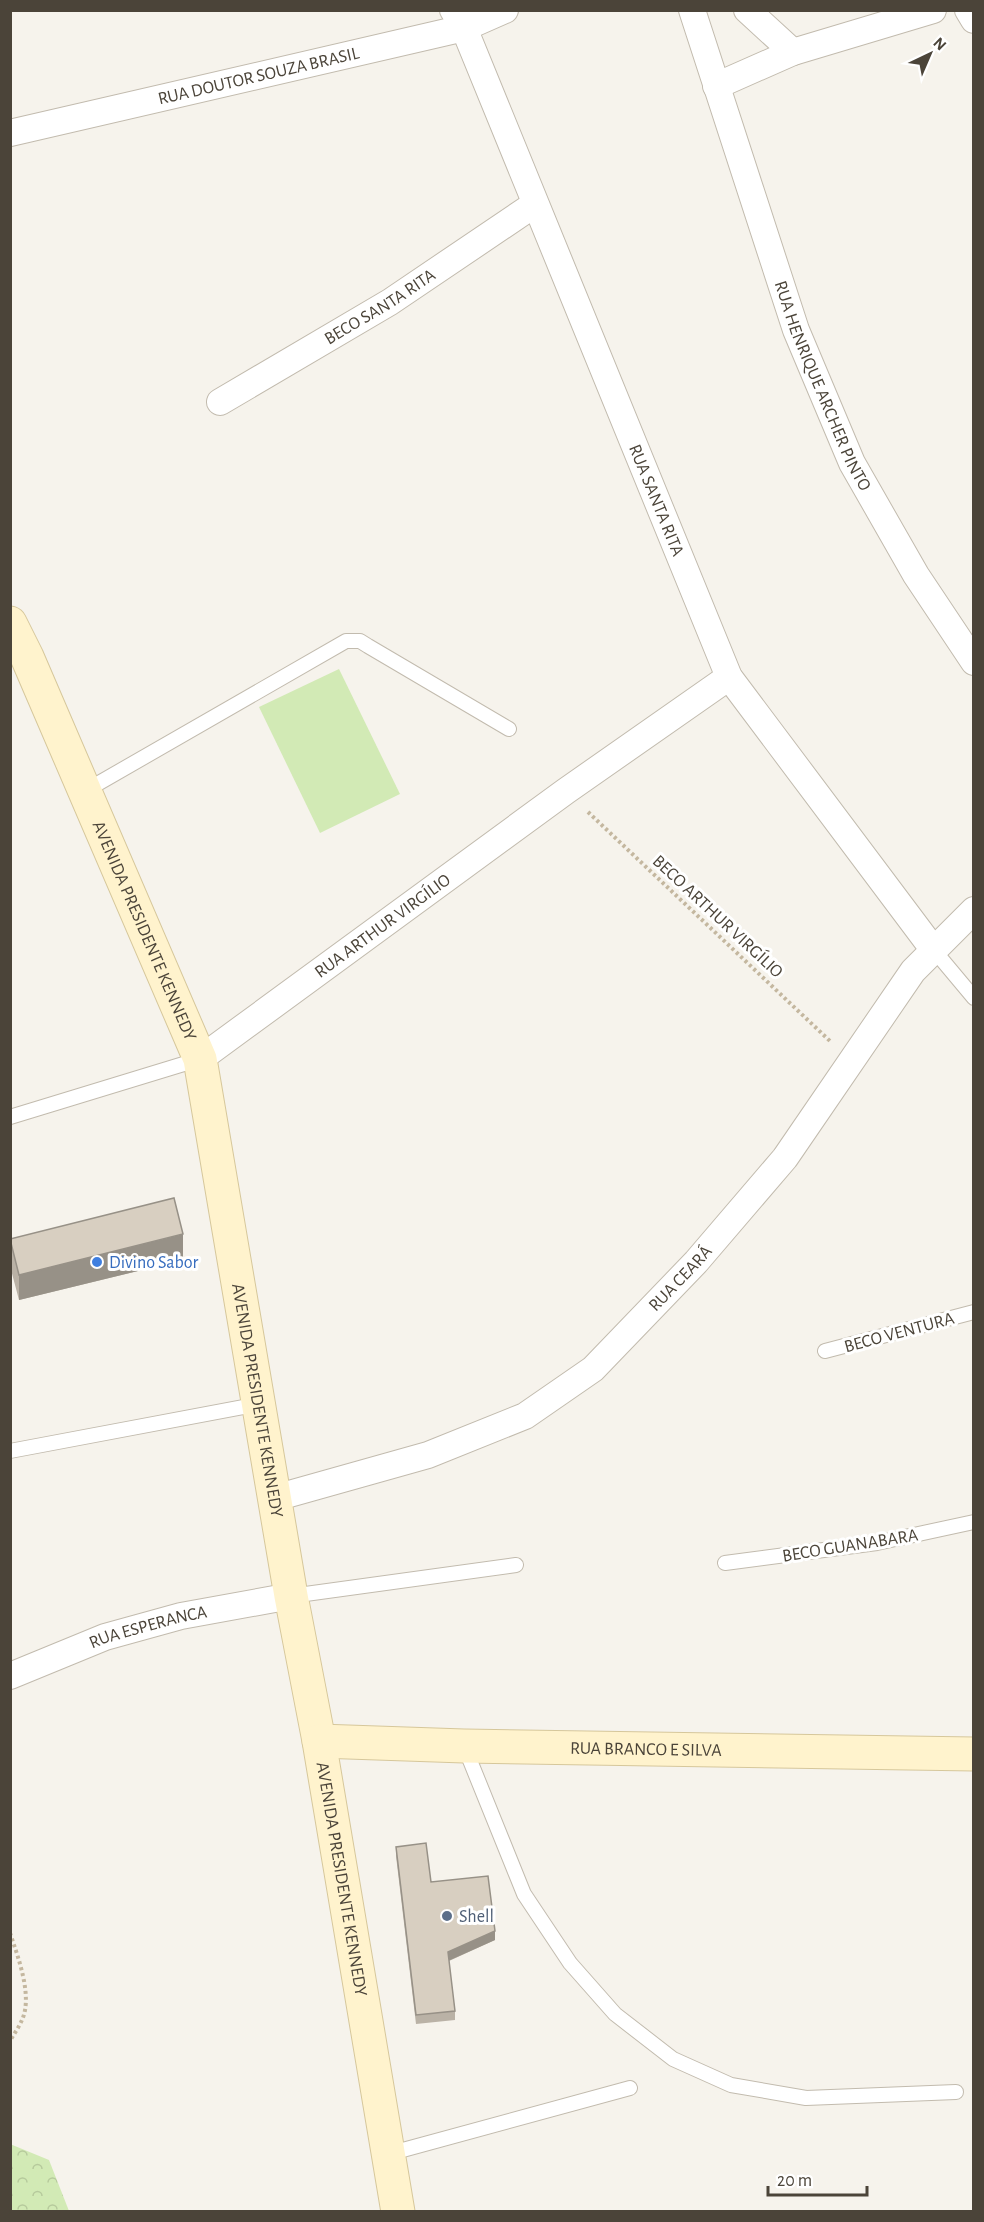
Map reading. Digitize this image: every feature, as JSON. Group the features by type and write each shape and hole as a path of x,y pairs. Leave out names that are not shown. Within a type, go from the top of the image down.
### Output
{"street":[{"name":"RUA DOUTOR SOUZA BRASIL","path":"10,133 459,19 505,10"},
{"name":"RUA HENRIQUE ARCHER PINTO","path":"692,10 796,330 852,463 916,575 974,662"},
{"path":"747,10 793,52"},
{"path":"716,86 793,52 933,10"},
{"path":"968,10 974,20"},
{"name":"RUA SANTA RITA","path":"459,19 729,677 933,949"},
{"name":"BECO SANTA RITA","path":"220,402 390,302 535,204"},
{"name":"AVENIDA PRESIDENTE KENNEDY","path":"10,623 19,661 85,791 200,1059 398,2211"},
{"name":"RUA ARTHUR VIRGÍLIO","path":"200,1059 566,791 729,677"},
{"name":"RUA CEARÁ","path":"275,1498 428,1455 525,1416 593,1369 696,1262 784,1158 913,971 974,910"},
{"name":"RUA ESPERANCA","path":"10,1676 105,1637 181,1616 291,1596"},
{"name":"RUA BRANCO E SILVA","path":"319,1741 464,1746 974,1754"}],"lane":[{"path":"85,791 346,641 360,641 509,729"},
{"path":"933,949 974,998"},
{"name":"RUA ARTHUR VIRGÍLIO","path":"10,1117 200,1059"},
{"name":"BECO VENTURA","path":"825,1352 974,1312"},
{"path":"10,1451 259,1404"},
{"name":"BECO GUANABARA","path":"725,1563 877,1543 974,1522"},
{"path":"291,1596 516,1565"},
{"path":"464,1746 524,1894 570,1963 615,2014 673,2059 731,2085 806,2098 957,2092"},
{"path":"388,2154 630,2088"}],"path":[{"name":"BECO ARTHUR VIRGÍLIO","path":"566,791 851,1061"},
{"path":"10,1933 21,1967 26,2006 22,2020 10,2041"}],"green space":[{"path":"339,669 400,794 320,833 259,707"},
{"path":"10,2144 49,2160 69,2211 11,2211"}],"building":[{"path":"174,1198 183,1234 19,1275 10,1239"},
{"name":"Shell","path":"426,1843 431,1882 488,1876 495,1931 448,1952 455,2011 416,2015 396,1847"}],"place":[{"name":"Divino Sabor","path":"97,1262"},
{"name":"Shell","path":"447,1916"}]}
